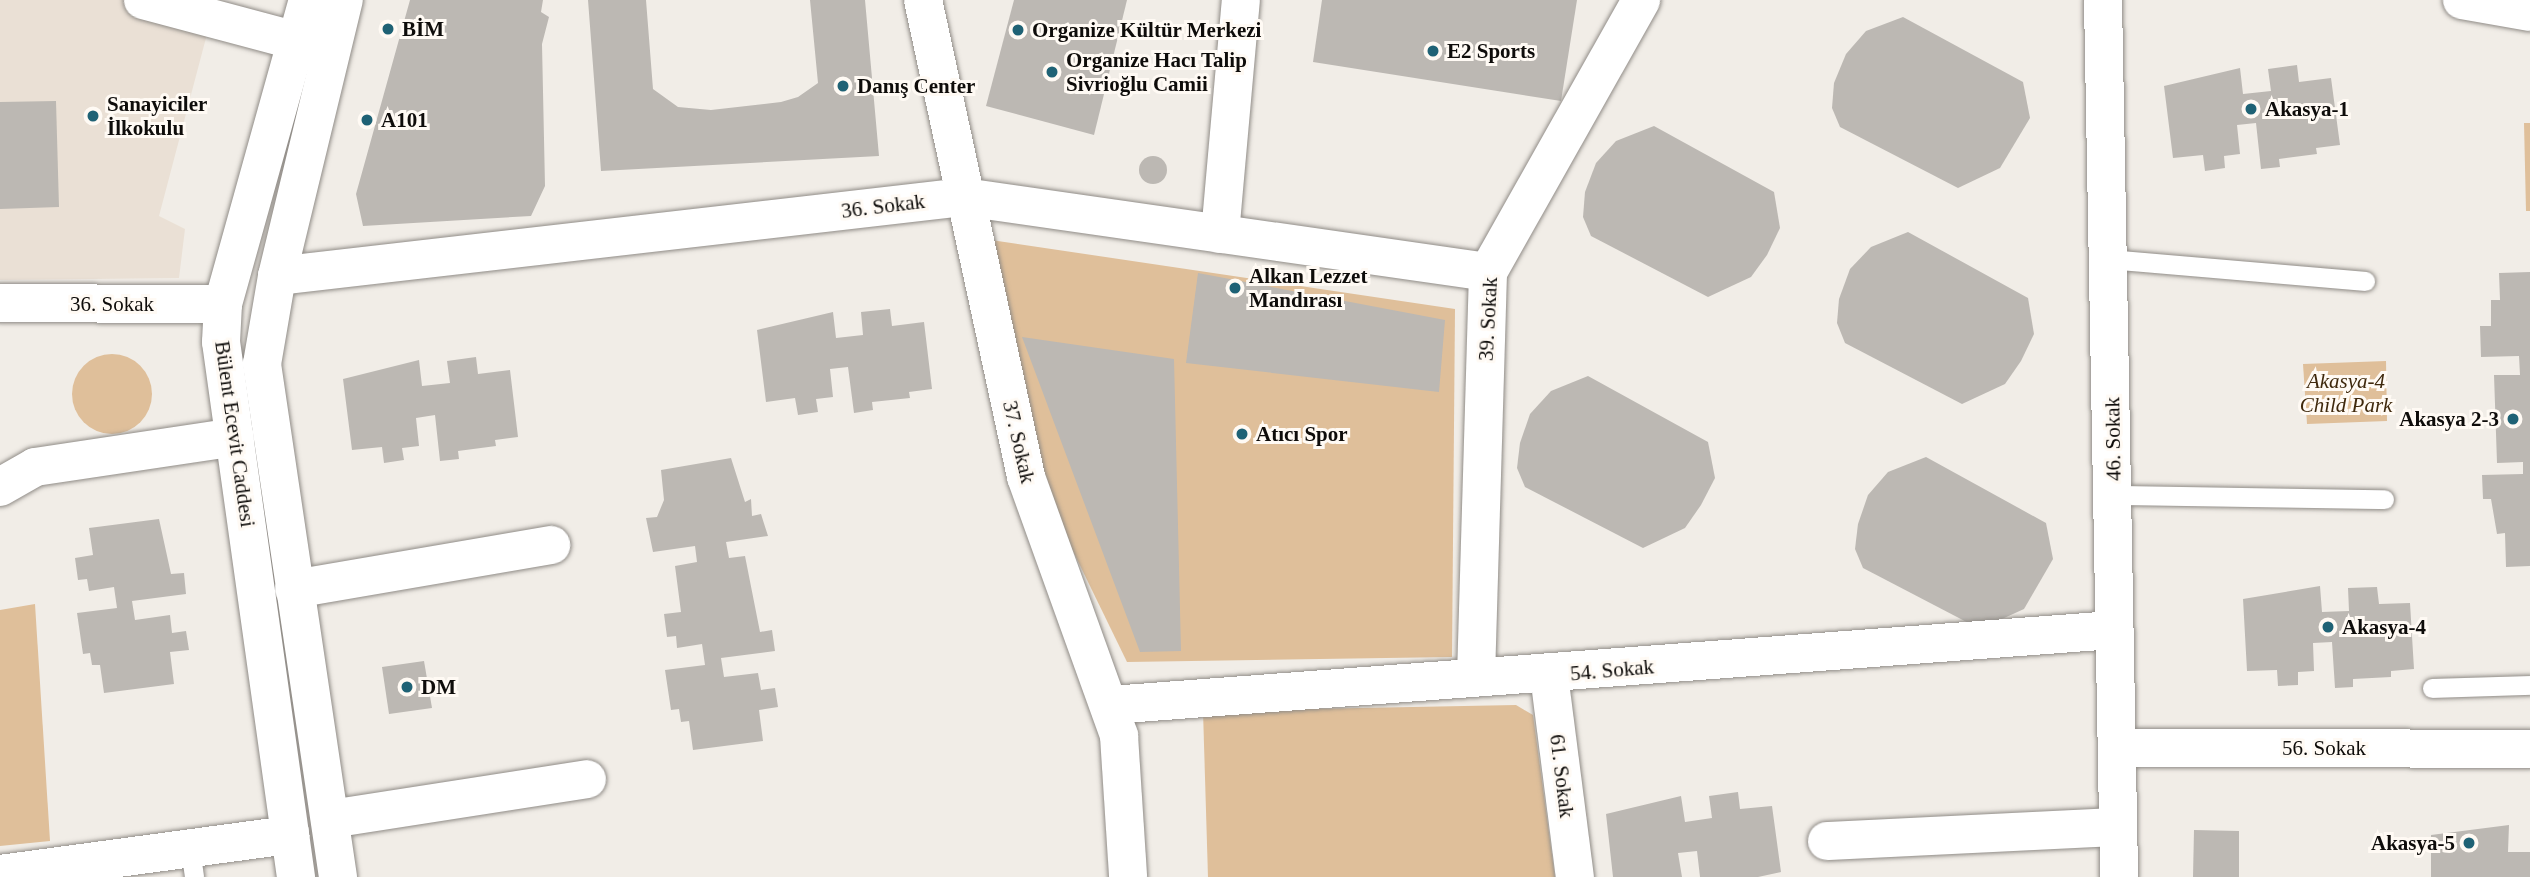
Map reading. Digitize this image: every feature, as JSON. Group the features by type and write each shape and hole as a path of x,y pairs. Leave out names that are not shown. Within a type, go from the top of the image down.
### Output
{"street":[{"path":"143,0 297,41"},
{"name":"Bülent Ecevit Caddesi","path":"296,877 221,342 223,304 308,0"},
{"path":"338,877 263,391 263,345 276,276 344,0"},
{"name":"37. Sokak","path":"923,0 1026,477 1111,705 1120,747 1128,877"},
{"path":"1220,234 1241,0"},
{"name":"39. Sokak","path":"1476,677 1488,272 1641,0"},
{"name":"46. Sokak","path":"2103,0 2115,495 2113,630 2118,748 2119,877"},
{"path":"2462,0 2530,12"},
{"name":"36. Sokak","path":"276,276 964,197 1488,272"},
{"name":"36. Sokak","path":"0,303 223,304"},
{"path":"0,487 35,467 235,437"},
{"path":"295,589 551,545"},
{"name":"54. Sokak","path":"1111,705 1476,677 1549,675 2113,630"},
{"name":"61. Sokak","path":"1549,675 1575,877"},
{"name":"56. Sokak","path":"2118,748 2530,749"},
{"path":"330,819 587,779"},
{"path":"1827,841 2117,827"},
{"path":"0,874 192,862 290,835"}],"lane":[{"path":"2109,259 2365,281"},
{"path":"2115,495 2384,499"},
{"path":"2432,688 2530,685"}],"shaded area":[{"name":"Sanayiciler İlkokulu","path":"0,0 216,0 159,216 185,229 179,278 0,280"}],"green space":[{"path":"2524,123 2530,123 2530,211 2526,211"},
{"name":"Atıcı Spor","path":"991,240 1455,309 1452,657 1127,662 1052,508"},
{"path":"112,354 127,357 140,366 149,379 152,394 149,409 140,422 127,431 112,434 97,431 84,422 75,409 72,394 75,379 84,366 97,357"},
{"name":"Akasya-4 Child Park","path":"2386,361 2387,421 2307,424 2303,364"},
{"path":"35,604 50,841 0,846 0,610"},
{"path":"1516,705 1533,715 1555,877 1208,877 1203,711"}],"building":[{"path":"410,0 543,0 541,12 549,17 542,44 545,186 531,216 363,226 356,194"},
{"name":"Danış Center","path":"588,0 646,0 653,89 678,107 711,110 781,102 798,97 818,83 810,0 865,0 879,156 601,171"},
{"name":"Organize Hacı Talip Sivrioğlu Camii","path":"1014,0 1127,0 1094,135 986,106"},
{"path":"1322,0 1577,0 1561,101 1313,62"},
{"path":"1903,17 2023,82 2030,118 2000,168 1958,188 1840,127 1832,108 1834,83 1846,54 1866,31"},
{"name":"Akasya-1","path":"2297,65 2299,82 2331,78 2340,145 2316,148 2317,154 2279,159 2280,167 2261,169 2256,123 2237,125 2240,154 2224,156 2225,168 2205,171 2203,155 2173,158 2164,86 2240,68 2243,94 2271,91 2268,69"},
{"path":"56,101 59,207 0,209 0,102"},
{"path":"1654,126 1774,192 1780,228 1767,255 1751,277 1708,297 1591,236 1583,217 1585,192 1596,163 1616,141"},
{"path":"1153,156 1163,160 1167,170 1163,180 1153,184 1143,180 1139,170 1143,160"},
{"path":"1908,232 2028,298 2034,334 2021,361 2005,384 1962,404 1845,343 1837,323 1839,299 1850,269 1871,247"},
{"name":"Akasya 2-3","path":"2530,272 2530,566 2506,567 2505,533 2497,534 2491,499 2483,499 2482,475 2523,474 2523,462 2497,463 2494,375 2520,375 2519,356 2481,357 2480,326 2491,326 2491,300 2500,300 2499,273"},
{"path":"1198,273 1445,320 1439,392 1186,363"},
{"path":"890,309 892,326 924,322 932,389 909,392 910,398 872,402 873,410 854,413 848,367 830,369 833,397 816,399 818,412 798,415 795,398 766,402 757,330 833,312 836,338 863,335 861,312"},
{"path":"1022,337 1174,359 1181,651 1140,652"},
{"path":"476,357 478,374 510,370 518,437 495,440 496,446 458,451 459,459 440,461 435,415 416,418 419,446 402,448 404,460 384,463 382,447 352,450 343,379 419,360 422,386 450,383 447,361"},
{"path":"1588,376 1708,442 1715,478 1701,505 1685,528 1643,548 1525,487 1517,468 1520,443 1530,414 1551,391"},
{"path":"1926,457 2046,523 2053,559 2024,609 1980,629 1863,568 1855,549 1858,524 1868,495 1888,472"},
{"path":"731,458 745,502 751,499 752,516 761,514 768,536 726,542 729,558 745,556 760,632 772,630 775,651 721,658 724,677 758,673 761,690 775,688 778,707 759,710 763,741 693,750 689,721 681,722 679,709 671,710 665,670 705,665 702,644 677,648 676,636 667,637 664,614 681,612 675,566 697,562 695,546 653,552 646,518 657,517 664,500 661,470"},
{"path":"159,519 171,574 184,573 186,594 132,601 135,620 170,615 172,633 186,631 189,650 170,652 174,684 104,693 100,665 92,665 90,653 83,654 77,613 117,608 114,587 89,591 87,579 78,580 75,558 93,555 89,528"},
{"name":"Akasya-4","path":"2320,586 2322,612 2349,611 2348,588 2377,587 2379,604 2410,603 2414,669 2391,671 2391,677 2353,679 2353,687 2335,688 2332,642 2313,643 2314,671 2298,672 2298,685 2278,686 2277,670 2247,671 2243,599"},
{"name":"DM","path":"424,661 432,708 389,714 382,667"},
{"path":"1738,792 1740,809 1772,806 1781,872 1758,877 1700,877 1697,851 1678,853 1682,877 1613,877 1606,814 1681,796 1685,822 1712,818 1709,796"},
{"name":"Akasya-5","path":"2509,825 2508,852 2530,852 2530,877 2431,877 2431,835"},
{"path":"2194,830 2239,831 2239,877 2193,877"}],"place":[{"name":"BİM","path":"388,29"},
{"name":"Organize Kültür Merkezi","path":"1018,30"},
{"name":"E2 Sports","path":"1433,51"},
{"name":"Organize Hacı Talip Sivrioğlu Camii","path":"1052,72"},
{"name":"Danış Center","path":"843,86"},
{"name":"Akasya-1","path":"2251,109"},
{"name":"Sanayiciler İlkokulu","path":"93,116"},
{"name":"A101","path":"367,120"},
{"name":"Alkan Lezzet Mandırası","path":"1235,288"},
{"name":"Akasya 2-3","path":"2513,419"},
{"name":"Atıcı Spor","path":"1242,434"},
{"name":"Akasya-4","path":"2328,627"},
{"name":"DM","path":"407,687"},
{"name":"Akasya-5","path":"2469,843"}]}
